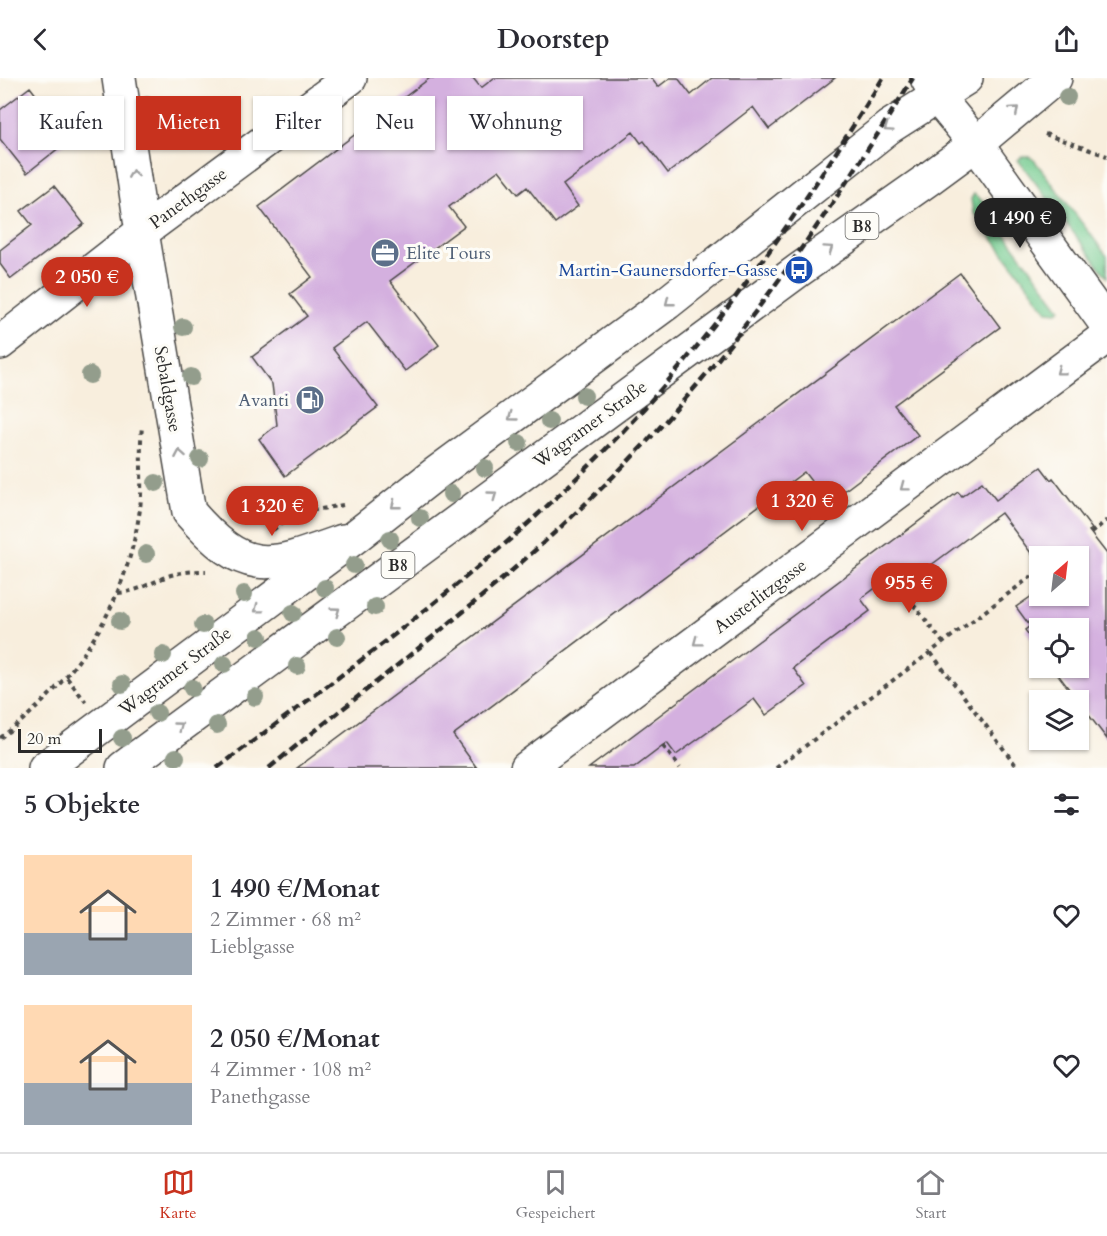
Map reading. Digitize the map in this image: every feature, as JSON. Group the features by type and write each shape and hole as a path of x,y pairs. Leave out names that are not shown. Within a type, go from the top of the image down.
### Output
{"main road":[{"name":"Sebaldgasse","path":"119,78 142,232 189,512 209,535 238,555 267,564 289,560 356,536"},
{"name":"Panethgasse","path":"0,343 142,232 350,78"},
{"name":"Wagramer Straße","path":"45,768 356,536 435,474 667,303 889,127 933,88 966,78"},
{"name":"Wagramer Straße","path":"123,768 800,270 976,144 1055,78"},
{"path":"933,88 1107,325"},
{"name":"Austerlitzgasse","path":"527,768 1107,336"}],"path":[{"path":"1045,134 1107,156"},
{"path":"0,738 32,713 77,666 118,593 132,553 140,507 143,417"},
{"path":"1091,533 1107,520"},
{"path":"118,593 135,591 168,576 213,570 238,555"},
{"path":"891,576 944,644"},
{"path":"776,768 1029,578"},
{"path":"931,653 1018,768"},
{"path":"67,678 88,704"},
{"path":"663,746 680,768"}],"green space":[{"path":"1022,157 1030,157 1035,161 1107,256 1107,277 1018,160"},
{"path":"974,194 1005,221 999,226 1061,309 1058,312 1047,311 973,212 971,199"}],"building":[{"path":"430,78 473,78 481,88 494,78 651,78 658,87 670,78 678,78 691,95 712,78 835,78 769,129 753,107 668,173 644,141 641,143 633,132 563,185 578,206 555,223 527,187 518,194 499,170 449,207 464,226 390,281 439,345 405,371 367,322 332,348 378,407 285,476 259,439 277,425 272,384 252,357 307,316 290,294 312,277 259,207 335,150 342,150 342,144 354,135 354,150 435,150 435,96 406,96"},
{"path":"30,87 37,96 18,96"},
{"path":"18,96 18,150 56,150 27,173 0,139 0,110"},
{"path":"54,186 84,224 11,279 0,264 0,250 32,225 21,211"},
{"path":"960,273 1000,327 894,405 918,435 828,503 804,472 453,735 477,768 297,768"},
{"path":"1041,467 1051,480 1053,478 1092,529 1089,531 1107,554 1107,739 1089,715 1089,690 1070,690 1061,678 1089,678 1089,618 1029,618 1029,625 1016,607 1029,598 1029,606 1089,606 1089,546 1029,546 1029,550 1001,513 907,583 898,571 861,599 870,611 793,668 806,686 766,715 754,699 676,755 667,743 634,768 589,768 958,492 962,496 982,482 996,500"}],"railway":[{"path":"217,768 362,660 456,585 547,507 590,465 673,375 748,280 818,181 883,78"},
{"path":"269,768 503,578 593,497 635,454 713,366 784,273 850,177 913,78"}],"place":[{"name":"Elite Tours","path":"385,253"},
{"name":"Martin-Gaunersdorfer-Gasse","path":"799,270"},
{"name":"Avanti","path":"310,400"}]}
